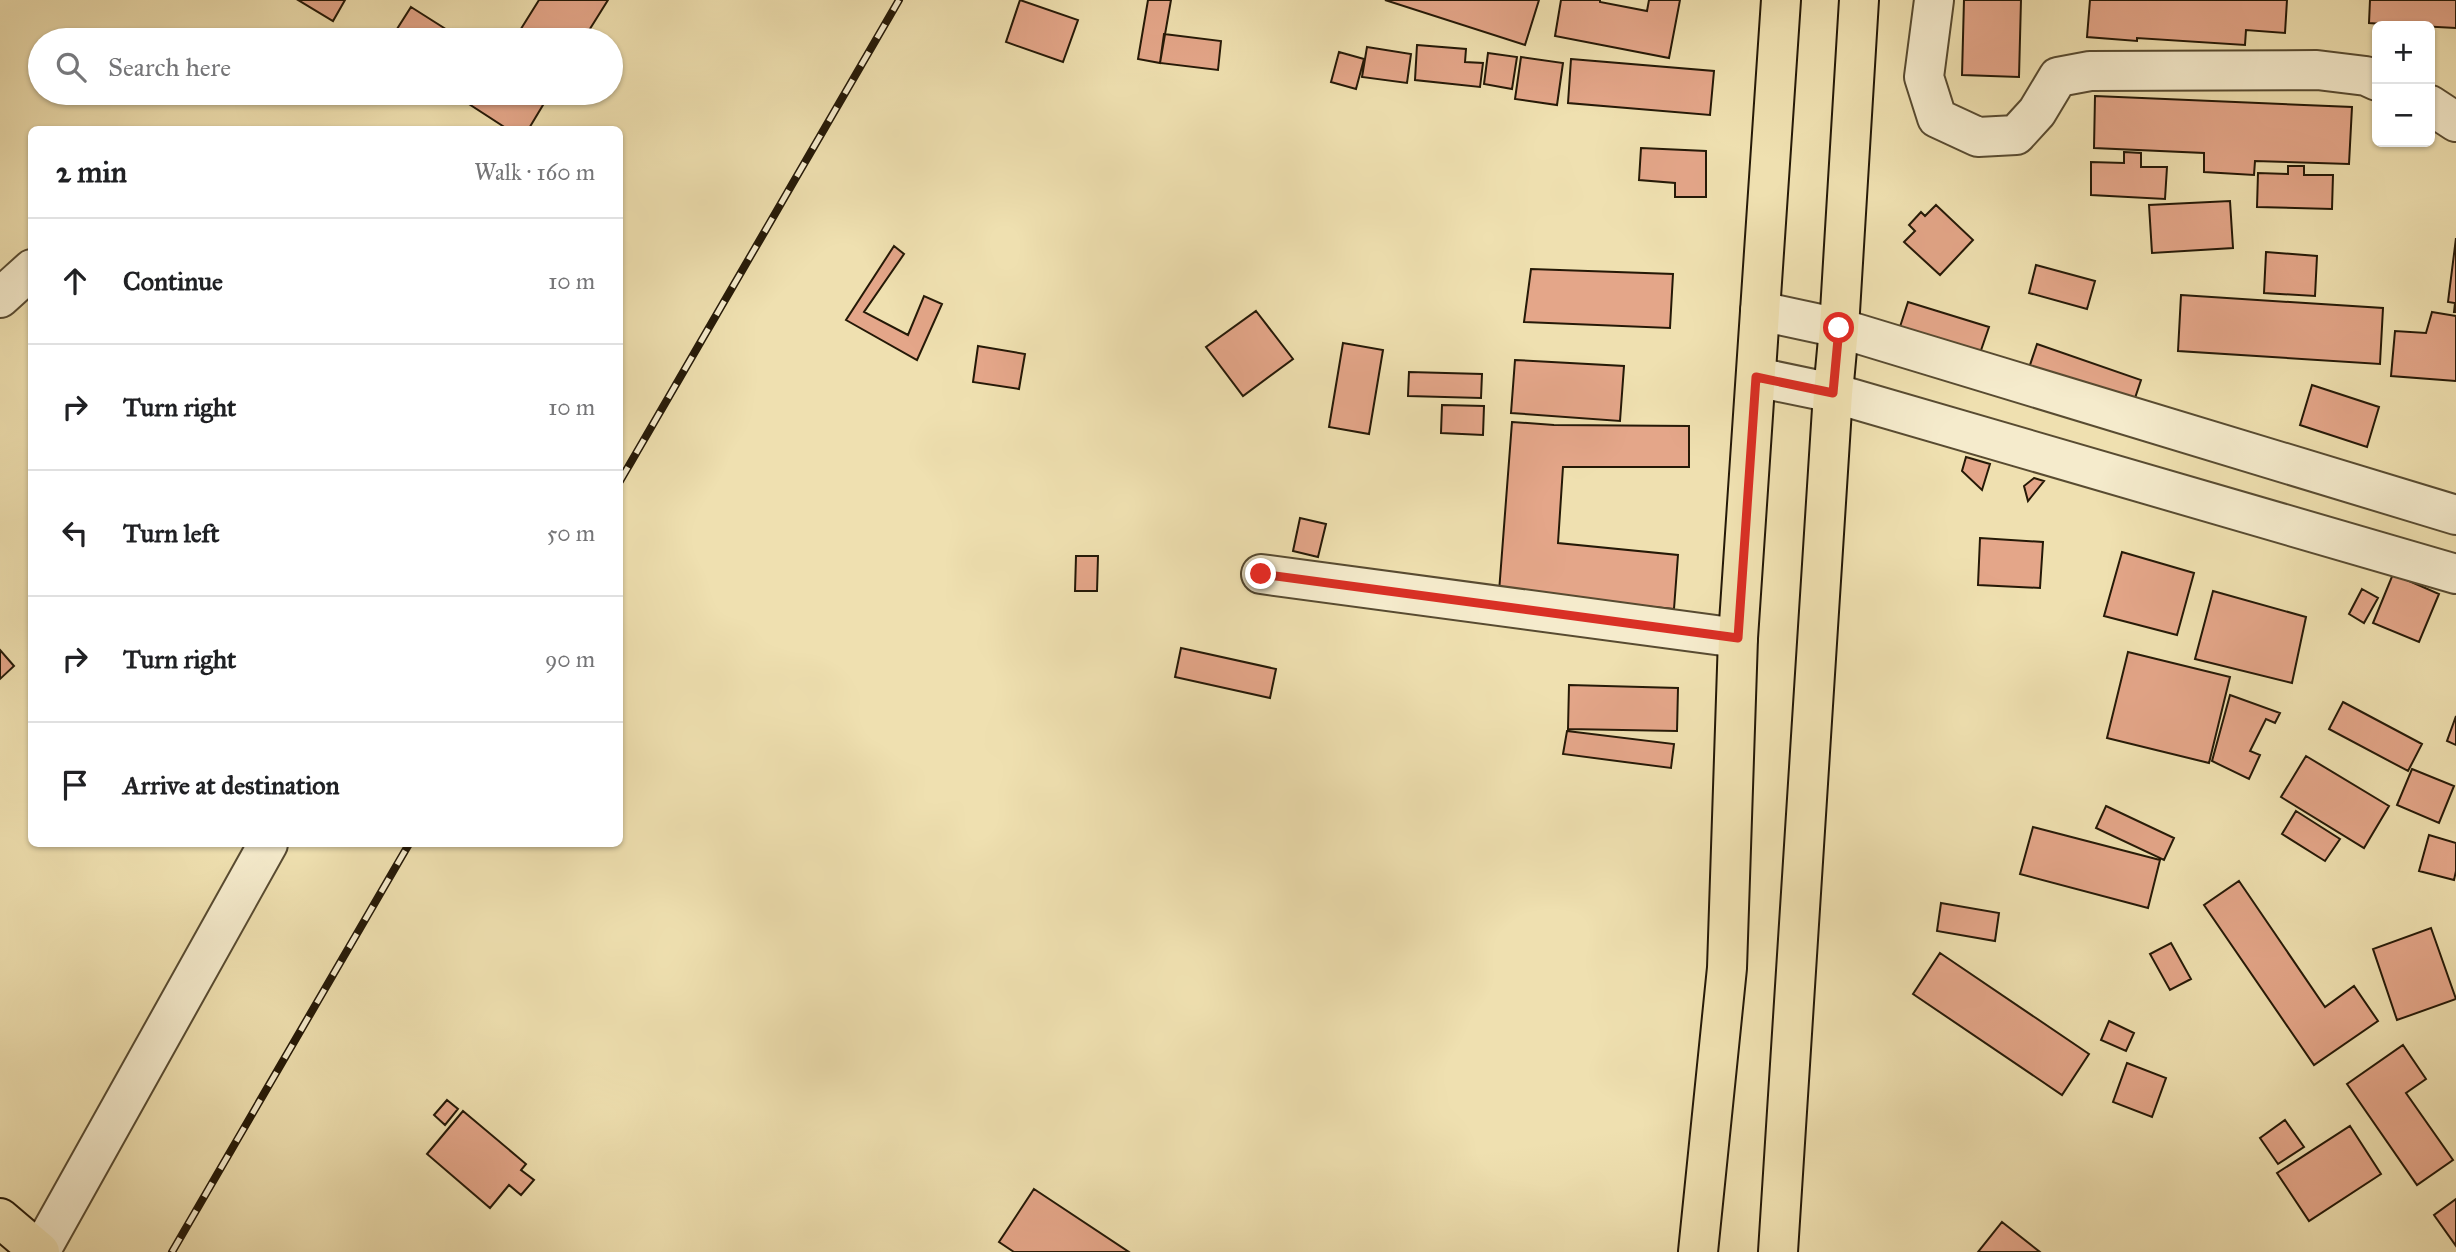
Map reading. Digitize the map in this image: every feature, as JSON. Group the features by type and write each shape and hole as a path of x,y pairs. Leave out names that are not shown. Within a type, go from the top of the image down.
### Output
{"main road":[{"path":"1698,1252 1727,968 1738,638 1782,0"},
{"path":"1778,1252 1859,0"},
{"path":"0,1218 40,1252"}],"street":[{"path":"1934,0 1924,77 1937,118 1978,137 2016,135 2037,112 2058,77 2090,71 2318,70 2372,79"},
{"path":"2435,109 2456,122"},
{"path":"0,298 28,273"},
{"path":"1760,311 1839,328 2456,515"},
{"path":"1756,377 1833,393 2456,574"},
{"path":"1261,574 1738,638"},
{"path":"40,1252 266,847"}],"building":[{"path":"298,0 345,0 333,21"},
{"path":"539,0 608,0 590,28 522,28"},
{"path":"1020,0 1078,20 1063,62 1006,42"},
{"path":"1148,0 1171,0 1160,63 1138,59"},
{"path":"1385,0 1539,0 1525,45"},
{"path":"1561,0 1600,0 1647,11 1649,0 1680,0 1669,58 1555,36"},
{"path":"1964,0 2021,0 2019,77 1962,75"},
{"path":"2090,0 2287,0 2285,33 2246,30 2245,45 2087,37"},
{"path":"2370,0 2456,0 2456,28 2435,27 2435,21 2369,23"},
{"path":"411,7 444,28 398,28"},
{"path":"1164,34 1221,41 1218,70 1160,63"},
{"path":"1417,45 1466,49 1465,62 1483,63 1480,87 1415,80"},
{"path":"1367,47 1411,54 1407,83 1362,77"},
{"path":"1339,52 1364,59 1356,89 1331,82"},
{"path":"1488,53 1517,57 1512,89 1484,84"},
{"path":"1521,57 1563,63 1557,105 1515,99"},
{"path":"1571,59 1714,71 1710,115 1568,103"},
{"path":"2095,96 2352,107 2349,164 2255,161 2254,175 2204,172 2204,153 2094,148"},
{"path":"470,105 543,105 530,126 503,126"},
{"path":"1641,148 1706,151 1706,197 1675,197 1675,183 1639,180"},
{"path":"2124,152 2141,153 2141,167 2167,167 2165,199 2091,195 2091,162 2124,163"},
{"path":"2288,166 2304,166 2304,175 2333,175 2332,209 2257,207 2258,173 2288,174"},
{"path":"2230,201 2233,248 2152,253 2149,205"},
{"path":"1936,205 1973,240 1940,275 1904,242 1915,231 1909,225 1921,212 1925,216"},
{"path":"2456,238 2456,312 2454,312 2455,303 2448,302"},
{"path":"894,246 904,254 864,312 908,335 924,296 942,304 917,360 846,320"},
{"path":"2266,252 2317,256 2315,296 2264,293"},
{"path":"2036,265 2095,281 2087,309 2029,293"},
{"path":"1531,269 1673,274 1670,328 1524,322"},
{"path":"2181,295 2383,308 2380,364 2178,351"},
{"path":"1908,302 1989,327 1978,359 1898,333"},
{"path":"1256,311 1293,359 1243,396 1206,347"},
{"path":"2432,312 2456,316 2456,381 2391,376 2395,331 2426,333"},
{"path":"1343,343 1383,350 1369,434 1329,427"},
{"path":"2037,344 2141,380 2131,410 2027,374"},
{"path":"978,346 1025,354 1019,389 973,382"},
{"path":"1515,360 1624,366 1620,421 1511,413"},
{"path":"1409,372 1482,374 1481,398 1408,396"},
{"path":"2312,385 2379,407 2367,447 2300,425"},
{"path":"1442,405 1484,406 1483,435 1441,433"},
{"path":"1512,422 1689,426 1689,467 1563,467 1558,543 1678,555 1674,609 1499,592"},
{"path":"1966,457 1990,464 1982,490 1962,471"},
{"path":"2034,478 2044,481 2028,501 2024,486"},
{"path":"1300,518 1326,524 1318,557 1293,551"},
{"path":"1980,538 2043,542 2040,588 1978,585"},
{"path":"2122,552 2194,573 2177,635 2104,616"},
{"path":"1076,556 1098,556 1097,591 1075,591"},
{"path":"2393,574 2439,594 2419,642 2373,623"},
{"path":"2362,589 2378,598 2364,623 2349,614"},
{"path":"2213,591 2306,617 2292,683 2195,659"},
{"path":"1181,648 1276,669 1270,698 1175,677"},
{"path":"0,650 14,666 0,679"},
{"path":"2128,652 2230,677 2209,763 2107,738"},
{"path":"1569,685 1678,688 1677,731 1568,729"},
{"path":"2230,695 2280,713 2275,723 2266,719 2250,751 2260,755 2249,779 2212,761"},
{"path":"2343,702 2422,744 2408,771 2329,729"},
{"path":"2456,716 2456,745 2447,741"},
{"path":"1567,731 1674,744 1671,768 1563,754"},
{"path":"2306,756 2389,806 2364,848 2281,797"},
{"path":"2412,769 2454,786 2439,823 2397,805"},
{"path":"2106,806 2174,838 2164,860 2096,828"},
{"path":"2296,811 2340,839 2325,861 2282,834"},
{"path":"2033,827 2160,860 2148,908 2020,874"},
{"path":"2429,835 2456,843 2454,880 2419,871"},
{"path":"2239,881 2325,1007 2354,986 2378,1021 2314,1065 2204,905"},
{"path":"1941,903 1999,913 1995,941 1937,931"},
{"path":"2431,928 2456,999 2397,1020 2373,949"},
{"path":"2171,943 2191,979 2170,990 2150,954"},
{"path":"1940,953 2089,1054 2062,1095 1913,994"},
{"path":"2109,1021 2134,1033 2126,1051 2101,1040"},
{"path":"2403,1045 2426,1079 2406,1093 2453,1160 2417,1185 2347,1084"},
{"path":"2127,1063 2166,1078 2152,1117 2113,1102"},
{"path":"447,1100 458,1109 445,1125 434,1115"},
{"path":"463,1111 526,1164 521,1170 534,1180 521,1195 509,1185 490,1208 427,1154"},
{"path":"2285,1120 2304,1147 2278,1164 2260,1138"},
{"path":"2350,1126 2381,1174 2309,1221 2277,1173"},
{"path":"1034,1189 1129,1252 1014,1252 999,1242"},
{"path":"2456,1199 2456,1246 2434,1215"},
{"path":"2002,1222 2040,1252 1978,1252"}],"railway":[{"path":"623,476 899,0"},
{"path":"172,1252 407,847"}],"route":[{"path":"1261,574 1738,638 1756,377 1833,393 1839,328"}]}
